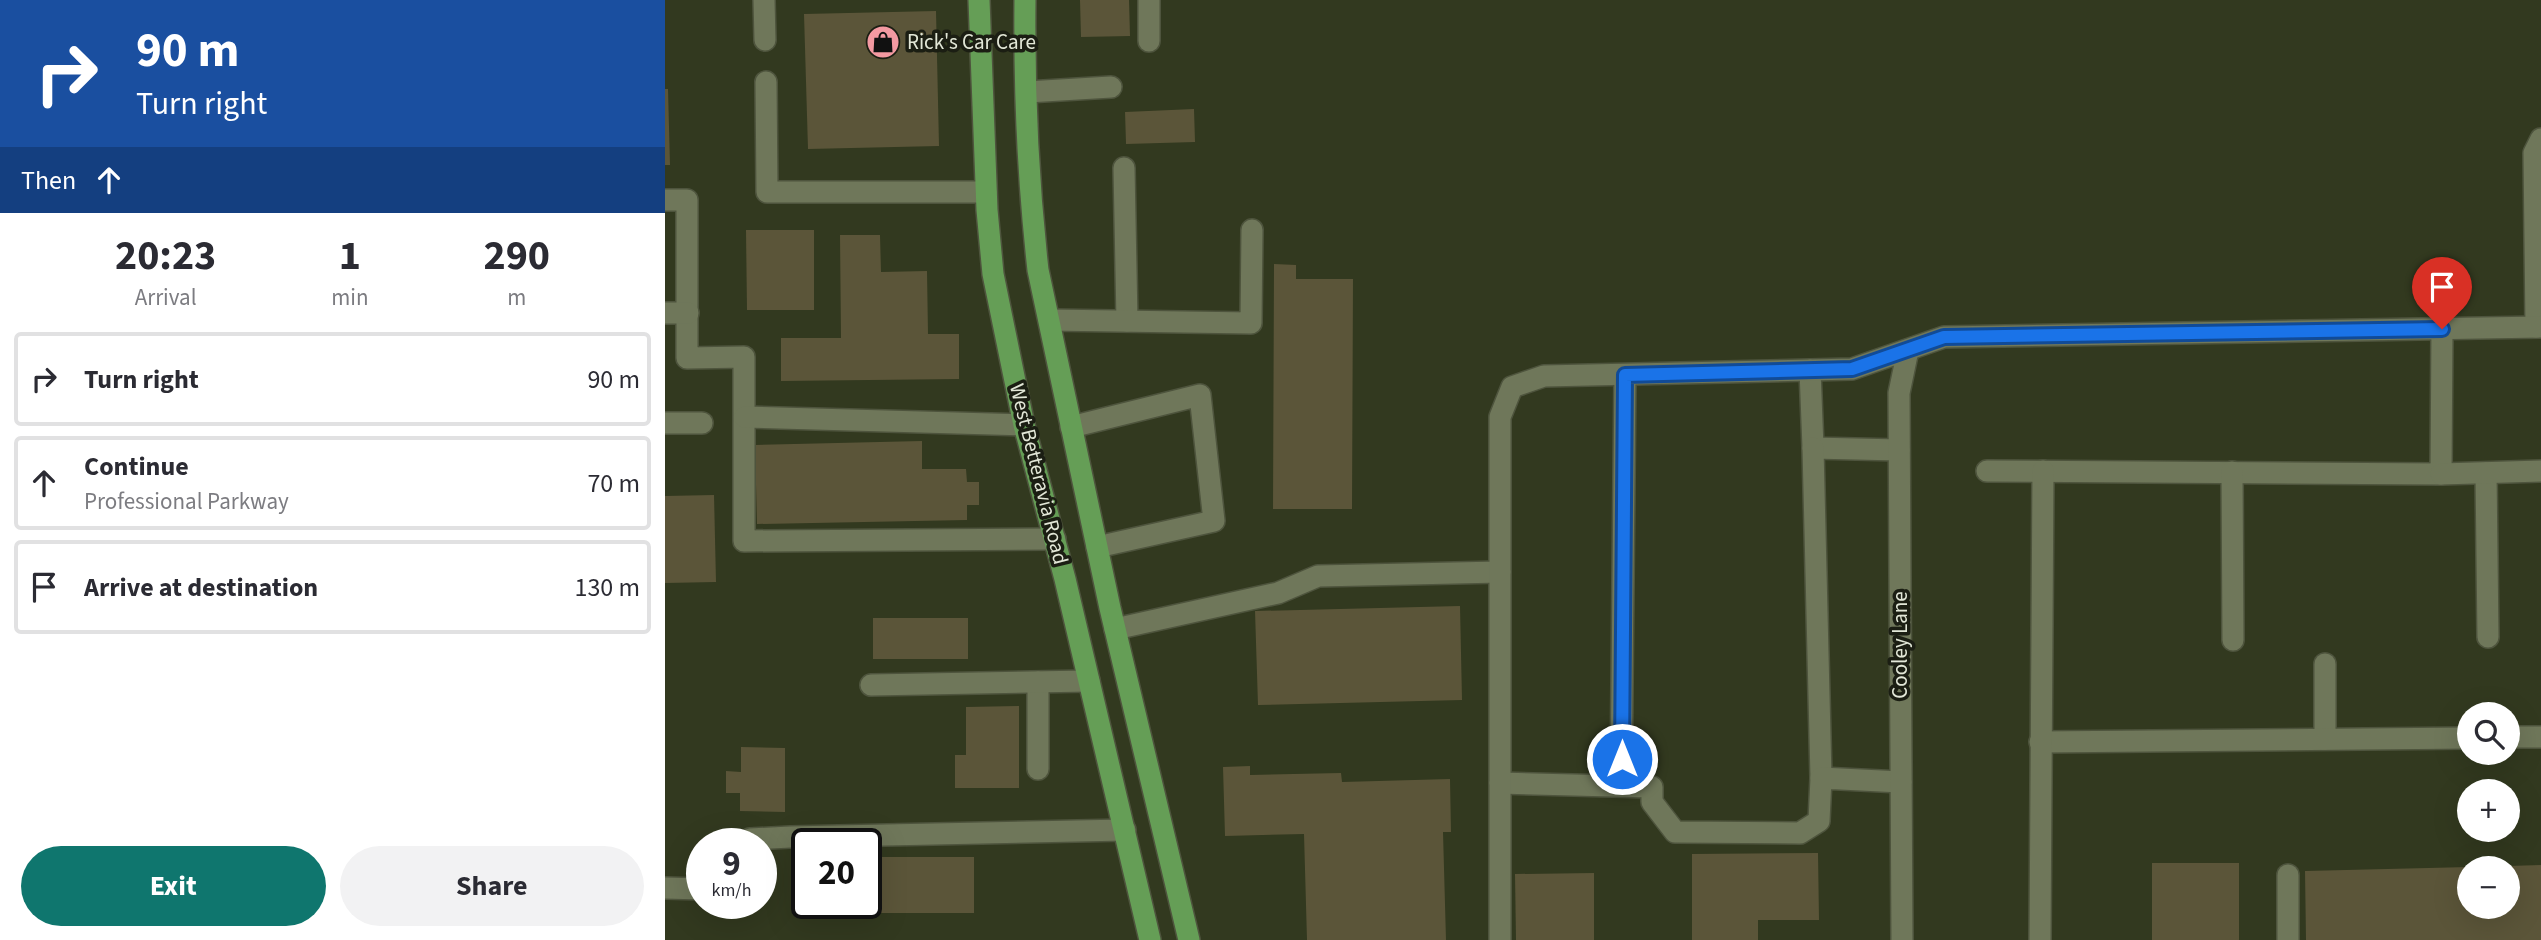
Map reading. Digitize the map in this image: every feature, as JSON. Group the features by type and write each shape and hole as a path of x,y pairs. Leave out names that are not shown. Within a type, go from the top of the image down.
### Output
{"main road":[{"name":"West Betteravia Road","path":"979,0 986,192 993,274 1024,425 1055,539 1150,940"},
{"name":"West Betteravia Road","path":"1025,0 1027,92 1038,270 1115,629 1189,940"}],"street":[{"path":"764,0 765,40"},
{"path":"1149,0 1149,41"},
{"path":"766,82 767,192 986,192"},
{"path":"1027,92 1111,87"},
{"path":"1500,940 1500,417 1512,387 1544,376 1852,369 1944,337 2539,327 2534,153 2541,138"},
{"path":"1124,168 1127,321"},
{"path":"665,200 687,200 687,359 744,357 744,541 1055,539"},
{"path":"1049,320 1251,323 1252,230"},
{"path":"665,313 688,313"},
{"path":"2441,474 2442,329"},
{"name":"Cooley Lane","path":"1902,940 1899,393 1908,351"},
{"path":"1500,783 1652,787 1652,802 1675,832 1800,833 1819,821 1821,778 1810,370"},
{"path":"1621,786 1625,375"},
{"path":"1071,427 1200,395 1214,521 1097,547"},
{"path":"744,417 1024,425"},
{"path":"665,423 702,423"},
{"path":"1813,449 1899,450"},
{"path":"1987,471 2441,474 2541,471"},
{"path":"2040,940 2043,471"},
{"path":"2232,472 2233,640"},
{"path":"2486,473 2488,637"},
{"path":"1115,629 1278,593 1318,576 1500,572"},
{"path":"2325,664 2325,739"},
{"path":"1038,681 1038,769"},
{"path":"871,685 1089,681"},
{"path":"2520,737 2541,737"},
{"path":"2040,742 2457,738"},
{"path":"1821,778 1901,782"},
{"path":"777,838 1125,830"},
{"path":"2288,875 2288,940"},
{"path":"665,888 686,889"}],"building":[{"path":"1080,0 1129,0 1130,36 1081,37"},
{"path":"936,11 939,146 808,149 804,14"},
{"path":"665,89 668,89 670,165 665,165"},
{"path":"1194,109 1195,142 1126,144 1125,112"},
{"path":"746,230 814,230 814,310 747,310"},
{"path":"840,235 880,235 881,272 927,271 928,334 959,334 959,379 781,381 781,338 841,338"},
{"path":"1274,264 1296,265 1296,279 1353,279 1352,509 1273,509"},
{"path":"922,441 922,469 966,469 967,482 979,482 979,505 967,505 967,520 757,524 755,445"},
{"path":"714,495 716,582 665,583 665,496"},
{"path":"1460,606 1462,700 1258,705 1255,611"},
{"path":"873,618 968,618 968,659 873,659"},
{"path":"1019,706 1019,788 955,788 955,755 966,755 966,707"},
{"path":"741,747 785,748 785,812 740,811 740,793 726,793 726,771 741,772"},
{"path":"1250,766 1250,775 1341,773 1342,782 1450,779 1451,832 1443,832 1446,940 1307,940 1304,834 1225,836 1223,767"},
{"path":"1818,853 1819,920 1758,920 1758,940 1692,940 1692,854"},
{"path":"882,857 974,857 974,913 882,913"},
{"path":"2152,863 2239,863 2239,940 2152,940"},
{"path":"2541,865 2541,940 2306,940 2305,871 2457,867 2457,919 2520,919 2520,866"},
{"path":"1594,873 1594,940 1516,940 1515,874"}],"place":[{"name":"Rick's Car Care","path":"883,42"}],"route":[{"path":"1622,759 1625,375 1852,369 1944,337 2442,329"}]}
